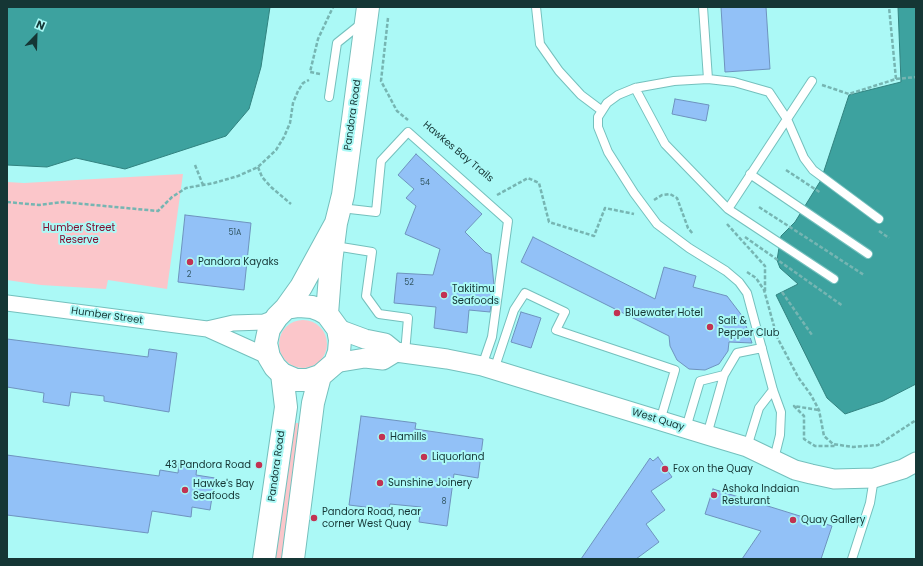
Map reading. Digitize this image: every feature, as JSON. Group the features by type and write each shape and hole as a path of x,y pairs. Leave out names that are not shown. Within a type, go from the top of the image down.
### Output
{"main road":[{"name":"Pandora Road","path":"332,321 328,280 367,14"},
{"path":"328,370 308,380 296,380 282,374 268,357 266,343 269,328 304,282 338,215"},
{"path":"282,312 299,306 312,307 332,321 340,340 339,352 328,370 313,403 293,559"},
{"name":"Pandora Road","path":"264,559 286,407 282,374"}],"street":[{"name":"Humber Street","path":"7,302 207,329 268,357"},
{"name":"Humber Street","path":"207,329 233,324 264,322 282,312"},
{"name":"West Quay","path":"332,321 364,339 385,343 400,352 447,359 488,368 747,447 795,470 834,479 874,478 903,469 916,462"},
{"path":"328,370 365,358 383,360 400,352"}],"lane":[{"path":"536,7 540,44 559,71 581,95 601,110"},
{"path":"704,7 708,79"},
{"path":"329,97 337,43 367,14"},
{"path":"774,459 780,435 781,412 772,390 747,293 739,282 726,270 689,248 656,224 608,152 598,128 598,118 601,110 607,103 618,95 635,88 674,80 708,79 734,82 768,92 787,119 804,158 813,170 879,219"},
{"path":"728,209 812,81"},
{"path":"635,88 665,144 728,209 834,279"},
{"path":"338,215 376,212 381,161 408,132 508,221 488,368"},
{"path":"750,174 868,254"},
{"path":"334,246 372,252 366,296 379,314 408,318 400,352"},
{"path":"488,368 514,310 525,293 565,312 556,330 675,370 660,421"},
{"path":"707,435 724,375 737,353 762,348"},
{"path":"686,428 700,381 724,375"},
{"path":"747,447 759,408 772,390"},
{"path":"852,559 870,503 874,478"}],"path":[{"path":"325,74 310,72 318,39 333,7"},
{"path":"889,7 896,79"},
{"name":"Hawkes Bay Trails","path":"388,14 381,81 397,111 413,125"},
{"path":"812,81 849,94 896,79 916,77"},
{"path":"7,202 39,205 62,202 158,211 172,197 186,188 238,176 258,167 276,150 284,137 290,123 293,103 298,91 303,83 309,80"},
{"path":"195,165 203,185"},
{"path":"258,167 262,177 271,187 292,204"},
{"name":"Hawkes Bay Trails","path":"492,191 497,195 528,178 539,183 549,222 594,236 605,208 636,214"},
{"path":"654,201 662,195 670,194 677,198 688,228 694,235"},
{"path":"759,207 864,275"},
{"path":"728,209 721,218 765,266 766,299"},
{"path":"745,237 843,306"},
{"path":"743,269 756,278 764,290 777,337 798,377 811,395 819,410 824,436 832,444 838,446"},
{"path":"782,292 812,335"},
{"path":"819,410 794,406 804,416 804,439 815,446 853,447 878,445 916,420"}],"green space":[{"name":"Humber Street Reserve","path":"183,174 167,289 108,280 106,289 41,285 7,280 7,182 24,183"},
{"path":"298,320 308,320 320,327 327,339 327,349 320,361 308,368 298,368 290,364 283,357 279,349 279,339 283,331 290,324"},
{"path":"290,423 303,423 284,559 272,559"}],"water":[{"path":"7,7 270,7 261,67 249,109 226,136 125,169 76,158 47,167 7,165"},
{"path":"898,7 916,7 916,384 883,401 845,414 827,398 776,295 798,284 780,268 777,260 781,236 795,222 821,180 849,95 901,82"}],"building":[{"path":"721,7 766,7 770,69 725,72"},
{"path":"675,99 709,105 706,121 672,114"},
{"path":"416,154 482,214 465,232 485,252 491,254 494,286 490,312 469,310 467,333 434,328 436,307 394,303 397,273 433,275 440,249 405,234 416,206 406,198 414,189 398,175"},
{"path":"185,215 251,223 244,290 178,282"},
{"path":"533,237 655,299 664,267 696,276 693,287 727,296 743,317 752,343 729,342 728,351 719,364 705,370 689,369 677,360 670,346 669,336 521,262"},
{"path":"521,312 541,318 531,348 511,342"},
{"path":"7,339 148,357 149,349 177,353 169,412 104,401 104,396 71,392 69,406 43,402 44,393 7,387"},
{"path":"361,416 416,423 415,429 483,439 478,478 454,474 447,526 419,522 421,507 390,504 389,510 349,505"},
{"path":"7,455 159,476 160,470 178,473 179,463 197,466 196,475 215,478 210,510 192,507 191,517 152,511 148,533 7,515"},
{"path":"658,457 672,477 651,491 665,510 646,524 659,542 636,559 581,559 650,458 653,461"},
{"path":"713,489 832,526 821,559 742,559 761,531 705,514"}],"place":[{"name":"Pandora Kayaks","path":"190,262"},
{"name":"Takitimu Seafoods","path":"444,295"},
{"name":"Bluewater Hotel","path":"617,313"},
{"name":"Salt & Pepper Club","path":"710,327"},
{"name":"Hamills","path":"382,437"},
{"name":"Liquorland","path":"424,457"},
{"name":"43 Pandora Road","path":"259,465"},
{"name":"Fox on the Quay","path":"665,469"},
{"name":"Sunshine Joinery","path":"380,483"},
{"name":"Hawke's Bay Seafoods","path":"185,490"},
{"name":"Ashoka Indaian Resturant","path":"714,495"},
{"name":"Pandora Road, near corner West Quay","path":"314,518"},
{"name":"Quay Gallery","path":"793,520"}]}
